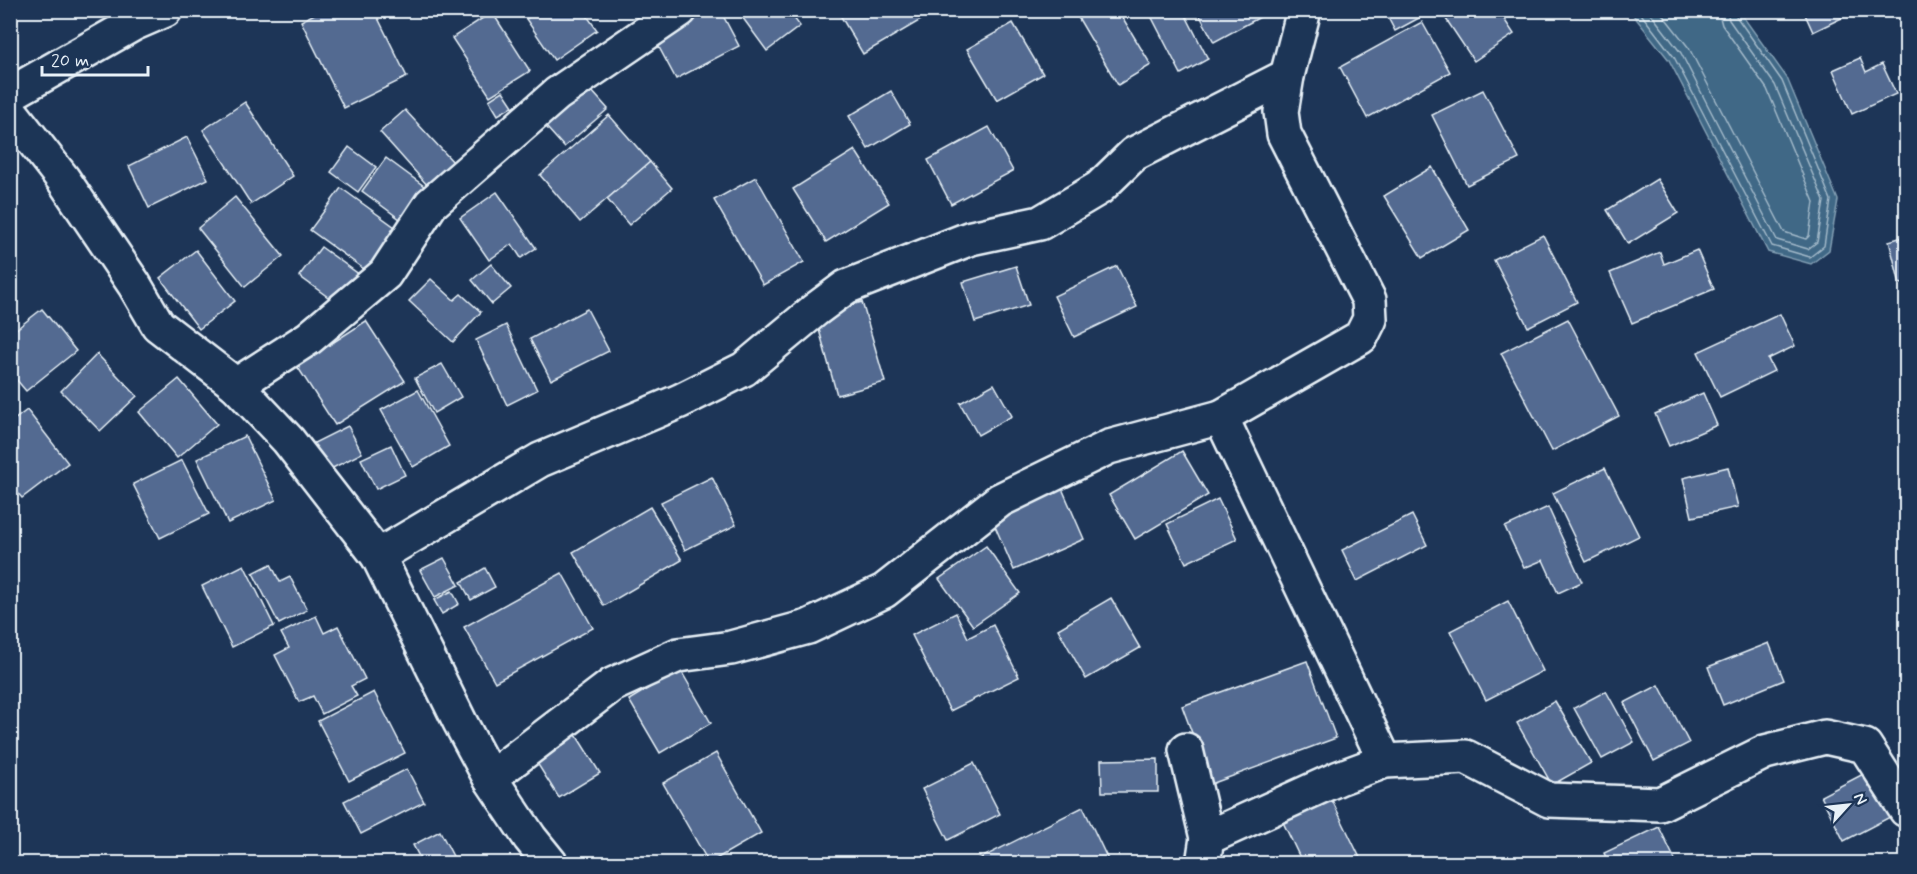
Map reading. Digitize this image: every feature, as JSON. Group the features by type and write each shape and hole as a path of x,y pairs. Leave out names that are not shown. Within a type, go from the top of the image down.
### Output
{"street":[{"path":"10,94 135,23 165,10"},
{"path":"236,385 309,338 385,274 431,204 556,94 680,10"},
{"path":"490,778 612,685 678,655 730,648 808,627 884,591 1000,500 1109,447 1221,417 1361,336 1370,319 1370,300 1284,134 1281,112 1287,76 1304,10"},
{"path":"378,556 540,460 680,402 744,369 846,287 971,238 1040,223 1099,188 1134,153 1287,76"},
{"path":"10,111 63,179 134,284 158,325 236,385 288,440 378,556 490,778 530,838 551,864"},
{"path":"1221,417 1385,761"},
{"path":"1186,750 1205,851 1339,778 1385,761 1466,757 1549,800 1659,804 1765,752 1825,737 1865,746 1906,810"}],"water":[{"path":"1630,11 1739,11 1787,78 1838,200 1829,250 1811,264 1768,252 1669,60"}],"building":[{"path":"322,10 374,10 407,77 344,108 301,21"},
{"path":"539,10 583,10 597,30 554,60 526,19"},
{"path":"701,10 720,10 739,46 676,79 653,36"},
{"path":"737,10 788,10 800,26 767,51"},
{"path":"837,10 928,10 931,14 863,54"},
{"path":"1082,10 1118,10 1151,65 1118,85 1076,14"},
{"path":"1148,10 1183,10 1208,59 1181,74"},
{"path":"1197,10 1273,10 1214,42"},
{"path":"1384,10 1432,10 1432,11 1395,31"},
{"path":"1440,10 1498,10 1514,34 1474,61"},
{"path":"1803,10 1858,10 1813,32"},
{"path":"492,12 530,71 490,96 452,38"},
{"path":"1422,22 1450,72 1367,118 1340,67"},
{"path":"1013,23 1043,74 997,100 967,49"},
{"path":"1860,58 1866,72 1882,64 1896,94 1852,114 1833,70"},
{"path":"583,81 608,109 564,147 539,119"},
{"path":"1483,90 1519,159 1467,185 1432,115"},
{"path":"503,91 513,106 498,115 489,100"},
{"path":"891,91 910,124 868,149 849,116"},
{"path":"245,102 293,176 251,204 203,130"},
{"path":"405,110 454,163 428,186 380,132"},
{"path":"609,115 650,162 580,222 540,175"},
{"path":"989,127 1013,171 951,204 928,160"},
{"path":"187,137 208,179 149,208 129,166"},
{"path":"349,147 376,167 358,192 331,172"},
{"path":"855,150 889,203 826,242 793,189"},
{"path":"386,158 432,192 408,225 362,191"},
{"path":"650,162 672,188 629,225 607,199"},
{"path":"1432,167 1469,230 1422,258 1384,196"},
{"path":"756,177 804,262 763,285 714,200"},
{"path":"1657,179 1678,213 1628,244 1607,210"},
{"path":"341,188 399,230 368,272 310,230"},
{"path":"497,192 536,248 521,258 512,244 489,260 460,218"},
{"path":"235,197 283,256 245,287 198,228"},
{"path":"1543,235 1577,302 1528,327 1494,260"},
{"path":"1906,236 1906,283 1900,284 1889,241"},
{"path":"321,247 360,275 339,305 299,276"},
{"path":"196,250 235,301 199,329 160,278"},
{"path":"1697,250 1714,289 1632,323 1610,273 1660,252 1664,264"},
{"path":"491,264 511,288 492,304 472,280"},
{"path":"1016,266 1029,305 975,322 963,282"},
{"path":"1117,266 1137,307 1074,337 1054,296"},
{"path":"431,279 454,300 461,294 481,312 453,342 409,301"},
{"path":"862,302 885,382 837,395 815,315"},
{"path":"42,309 76,351 26,391 10,372 10,334"},
{"path":"587,309 609,351 551,380 530,339"},
{"path":"1780,314 1795,346 1768,359 1774,371 1720,397 1698,352"},
{"path":"1568,319 1619,416 1552,451 1501,353"},
{"path":"366,321 405,381 335,425 297,366"},
{"path":"506,325 537,390 507,405 476,340"},
{"path":"97,354 137,396 100,431 61,391"},
{"path":"442,364 461,397 434,413 415,378"},
{"path":"179,379 217,424 177,458 139,412"},
{"path":"994,384 1012,416 978,435 960,403"},
{"path":"418,390 449,446 413,467 381,410"},
{"path":"1703,393 1717,425 1669,446 1655,414"},
{"path":"27,410 68,463 22,498 10,484 10,423"},
{"path":"348,426 362,453 321,474 308,446"},
{"path":"245,436 276,500 228,523 197,459"},
{"path":"391,445 405,475 376,489 361,459"},
{"path":"1182,451 1208,495 1135,539 1109,495"},
{"path":"182,460 209,514 160,538 133,484"},
{"path":"1728,467 1738,507 1692,517 1683,478"},
{"path":"1605,468 1639,536 1586,562 1553,493"},
{"path":"712,477 736,525 685,550 661,502"},
{"path":"1061,486 1084,539 1014,570 991,517"},
{"path":"1218,499 1237,539 1186,563 1167,524"},
{"path":"650,507 682,560 604,606 573,552"},
{"path":"1548,507 1582,582 1558,593 1543,560 1524,568 1505,527"},
{"path":"1412,515 1427,545 1357,581 1342,550"},
{"path":"986,546 1020,593 973,626 939,579"},
{"path":"444,558 459,585 435,597 420,570"},
{"path":"271,564 280,582 290,577 307,610 279,624 253,573"},
{"path":"244,565 274,626 232,647 202,586"},
{"path":"485,568 495,587 471,600 461,582"},
{"path":"562,573 593,628 495,682 464,627"},
{"path":"452,591 459,604 442,614 434,600"},
{"path":"1111,598 1140,648 1086,679 1058,629"},
{"path":"1508,601 1543,671 1486,700 1450,631"},
{"path":"956,613 968,638 993,625 1019,677 950,711 912,635"},
{"path":"316,616 324,633 338,626 365,679 351,686 357,696 322,714 313,696 299,702 275,655 289,648 281,633"},
{"path":"1769,643 1784,680 1723,705 1708,667"},
{"path":"1307,661 1336,738 1211,784 1182,706"},
{"path":"680,669 711,723 660,753 629,700"},
{"path":"1659,685 1689,743 1654,761 1624,703"},
{"path":"1606,691 1634,742 1602,759 1574,708"},
{"path":"374,692 405,753 349,781 318,721"},
{"path":"1555,701 1591,763 1552,785 1517,723"},
{"path":"573,730 600,773 559,798 532,755"},
{"path":"716,753 761,833 709,863 663,783"},
{"path":"1158,759 1158,792 1102,792 1101,760"},
{"path":"974,763 1000,814 948,840 922,789"},
{"path":"407,769 424,802 361,834 344,801"},
{"path":"1869,771 1892,816 1844,841 1821,796"},
{"path":"1329,794 1363,864 1303,864 1281,818"},
{"path":"1083,807 1110,864 974,864 973,862"},
{"path":"1659,827 1677,864 1609,864 1604,853"},
{"path":"440,831 457,864 423,864 413,845"}]}
